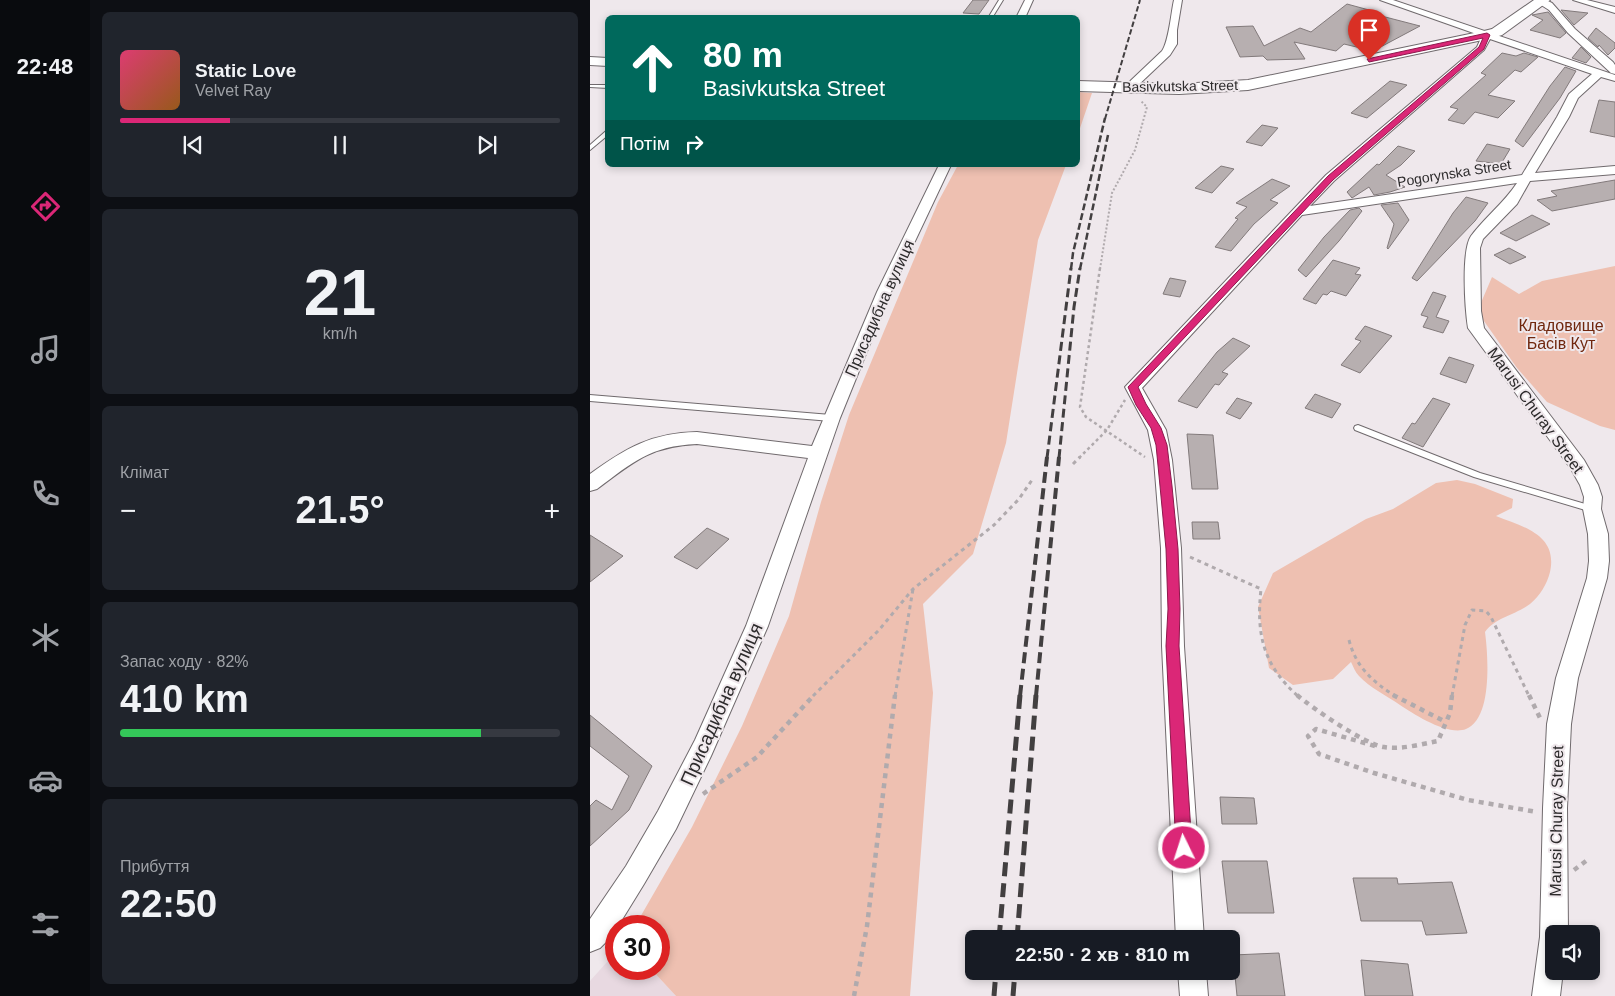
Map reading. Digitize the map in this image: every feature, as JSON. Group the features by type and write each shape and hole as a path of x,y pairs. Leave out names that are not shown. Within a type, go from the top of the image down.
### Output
{"main road":[{"name":"Basivkutska Street","path":"1080,86 1202,89 1248,85 1487,35 1497,32 1542,1"},
{"path":"590,61 605,62"}],"street":[{"path":"1022,15 1030,0"},
{"path":"1129,88 1166,53 1172,44 1172,30 1178,0"},
{"path":"1384,0 1610,74"},
{"path":"1577,0 1615,10"},
{"path":"1542,1 1550,4 1567,26 1606,60 1610,74"},
{"name":"Basivkutska Street","path":"1133,387 1330,178 1482,48 1487,35"},
{"name":"Marusi Churay Street","path":"1546,996 1554,937 1555,815 1559,724 1567,678 1593,594 1599,561 1598,534 1592,509 1593,497 1578,464 1476,328 1473,312 1473,248 1477,238 1512,201 1528,177 1573,96 1610,74"},
{"name":"Присадибна вулиця","path":"594,926 635,875 667,820 703,748 757,626 831,418 884,292 944,167"},
{"name":"Pogorynska Street","path":"1298,212 1528,177 1615,170"},
{"path":"1133,387 1141,405 1156,428 1161,445 1164,470 1172,549 1173,646 1189,930"},
{"path":"590,484 642,448 659,441 678,438 697,438 818,453"},
{"path":"1193,980 1194,996"}],"lane":[{"path":"992,15 1001,0"},
{"path":"590,86 605,87"},
{"path":"590,148 605,135"},
{"path":"590,398 831,418"},
{"path":"1358,428 1477,475 1592,509"}],"path":[{"path":"1129,88 1147,107 1141,135 1130,162 1114,184 1110,200 1080,407 1086,417 1164,470"},
{"path":"1074,464 1107,430 1133,387"},
{"path":"698,797 757,757 829,679 879,630 913,589 994,525 1019,500 1032,480"},
{"path":"1172,549 1261,590 1259,627 1263,652 1271,667 1300,700 1381,748"},
{"path":"854,996 867,926 893,709 913,589"},
{"path":"1542,722 1528,689 1491,617 1486,612 1472,610 1465,625 1454,679 1450,714 1438,741 1418,745 1381,748 1316,729 1308,736 1319,754 1374,773 1468,800 1555,815"},
{"path":"1349,640 1352,653 1365,674 1399,698 1431,717 1446,722"}],"shaded area":[{"path":"605,964 605,980 661,980 676,996 590,996 590,981"}],"green space":[{"path":"1080,92 1092,93 1080,128"},
{"path":"957,167 1065,167 1038,240 1006,443 973,554 923,604 933,693 910,996 676,996 661,980 670,980 670,915 641,915 692,827 742,726 789,616 821,502 849,415 938,202"},
{"name":"Кладовище Басів Кут","path":"1615,266 1615,430 1600,426 1547,402 1517,368 1479,314 1480,305 1492,277 1519,294 1542,281"},
{"path":"1457,480 1475,484 1513,499 1512,508 1496,516 1536,534 1549,549 1551,559 1549,576 1543,590 1537,597 1524,608 1500,619 1485,632 1487,685 1481,713 1475,723 1466,729 1450,730 1432,723 1414,714 1368,684 1355,671 1351,662 1333,679 1293,685 1269,668 1258,607 1273,573 1366,519 1393,509 1436,483"}],"building":[{"path":"973,0 989,0 979,14 963,13"},
{"path":"1347,4 1369,10 1366,12 1420,26 1373,51 1344,44 1336,51 1294,42 1305,59 1267,60 1263,56 1240,57 1226,27 1253,26 1264,46 1300,28 1311,32"},
{"path":"1561,10 1588,13 1574,25"},
{"path":"1548,12 1566,33 1560,38 1530,30 1543,20 1532,15"},
{"path":"1596,28 1615,43 1615,48 1608,55 1599,45 1598,47 1588,38"},
{"path":"1581,47 1591,57 1586,63 1572,58"},
{"path":"1502,53 1516,56 1524,53 1538,57 1521,72 1515,70 1488,95 1515,101 1498,118 1475,112 1464,124 1448,120 1458,109 1450,107 1486,75 1481,73"},
{"path":"1565,67 1576,71 1560,98 1523,147 1515,141 1550,86"},
{"path":"1390,81 1407,85 1367,118 1351,113"},
{"path":"1599,100 1615,102 1615,137 1590,132"},
{"path":"1262,125 1278,128 1262,146 1246,142"},
{"path":"1487,144 1510,149 1501,164 1476,161"},
{"path":"1398,146 1415,151 1401,165 1386,175 1405,187 1374,195 1369,187 1352,198 1347,192"},
{"path":"1221,166 1234,169 1212,193 1195,188"},
{"path":"1272,179 1290,186 1270,200 1278,203 1254,224 1231,251 1215,247 1238,219 1235,218 1247,207 1236,203"},
{"path":"1615,180 1615,199 1552,211 1537,200 1557,196 1551,191"},
{"path":"1466,197 1488,203 1475,221 1417,281 1412,278 1453,213"},
{"path":"1398,203 1409,220 1388,249 1394,224 1381,205"},
{"path":"1359,208 1362,211 1339,241 1306,277 1298,270 1324,237 1350,210"},
{"path":"1532,215 1550,224 1516,241 1500,233"},
{"path":"1509,248 1526,257 1510,264 1494,255"},
{"path":"1333,260 1360,268 1355,274 1361,275 1346,296 1331,291 1327,295 1323,294 1316,304 1303,299"},
{"path":"1170,278 1186,281 1180,297 1163,294"},
{"path":"1433,292 1446,296 1436,317 1449,321 1443,333 1423,327 1428,317 1421,315"},
{"path":"1365,326 1392,336 1360,373 1341,365 1361,341 1355,339"},
{"path":"1233,338 1250,346 1222,372 1228,374 1219,385 1215,384 1197,408 1178,401 1217,352"},
{"path":"1449,357 1474,365 1466,383 1440,374"},
{"path":"1315,394 1341,404 1332,418 1305,408"},
{"path":"1237,398 1252,403 1240,419 1226,413"},
{"path":"1433,398 1450,404 1423,447 1402,438 1412,423 1415,424"},
{"path":"1187,434 1213,435 1218,489 1192,489"},
{"path":"1192,522 1218,522 1220,539 1193,539"},
{"path":"707,528 729,539 697,569 674,557"},
{"path":"590,535 623,556 590,582"},
{"path":"590,715 652,766 629,810 590,846 590,806 596,800 612,810 629,776 590,746"},
{"path":"1220,797 1254,798 1257,824 1222,824"},
{"path":"1222,861 1267,861 1274,913 1228,913"},
{"path":"1353,878 1397,878 1398,884 1452,882 1467,933 1426,935 1422,921 1361,921"},
{"path":"1279,953 1285,996 1237,996 1235,980 1240,980 1240,955"},
{"path":"1361,960 1408,964 1413,996 1365,996"}],"railway":[{"path":"1105,119 1140,0"},
{"path":"1071,269 1073,253 1105,118"},
{"path":"1080,269 1108,135"},
{"path":"1047,458 1071,268"},
{"path":"1059,458 1074,307 1080,268"},
{"path":"1020,696 1047,457"},
{"path":"1036,696 1059,457"},
{"path":"1000,930 1020,695"},
{"path":"1018,930 1036,695"},
{"path":"994,996 995,980"},
{"path":"1013,996 1014,980"}],"route":[{"path":"1184,848 1173,646 1174,609 1170,520 1161,445 1156,428 1141,405 1133,387 1330,178 1482,48 1487,35 1369,60"}]}
